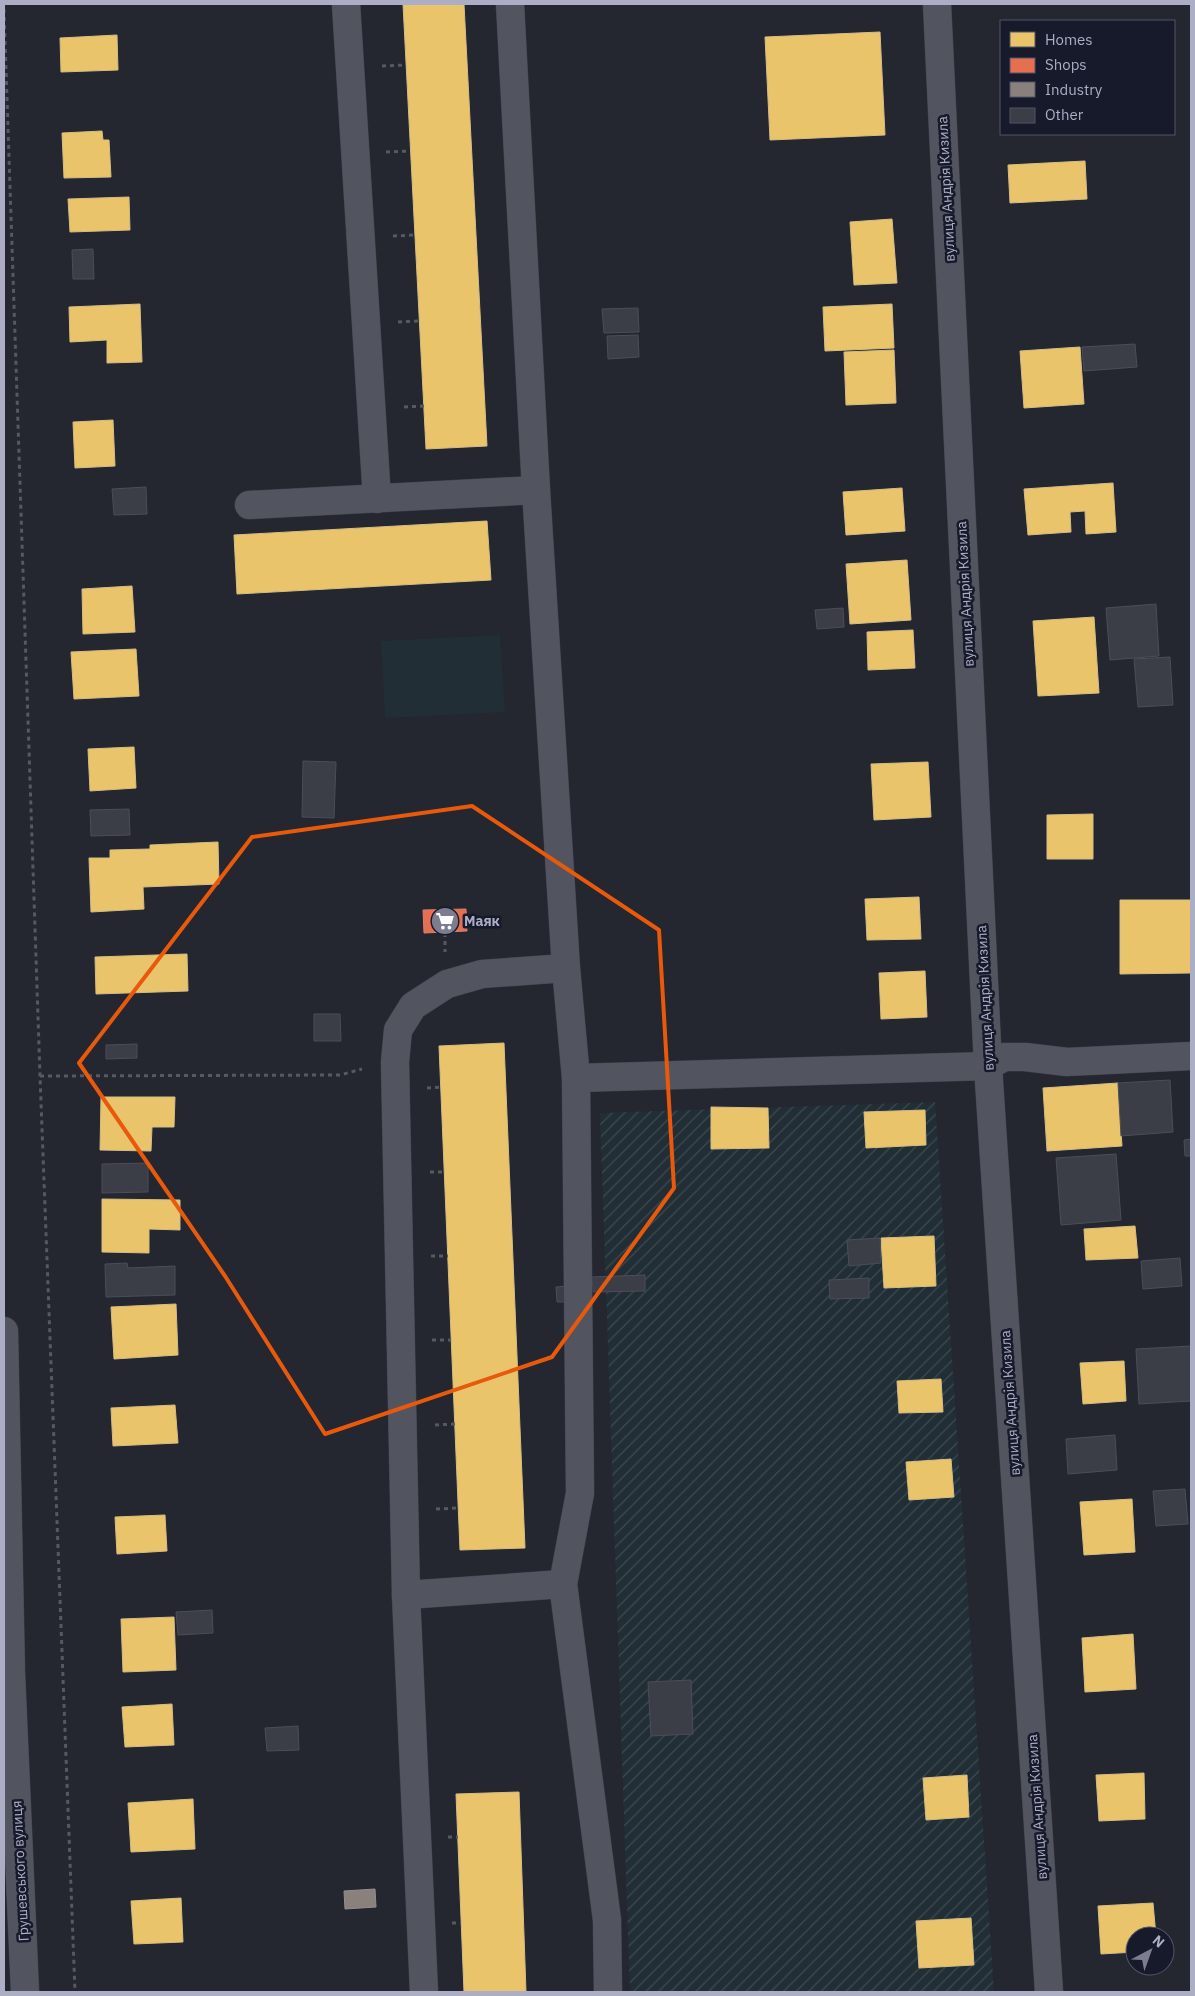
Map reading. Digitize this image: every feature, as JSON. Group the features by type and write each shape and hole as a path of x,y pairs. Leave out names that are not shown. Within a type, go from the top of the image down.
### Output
{"street":[{"path":"346,4 377,499"},
{"path":"510,4 536,490 566,968 576,1078 580,1493 564,1584 607,1920 608,1992"},
{"name":"вулиця Андрія Кизила","path":"937,4 988,1066 1049,1992"},
{"path":"249,505 536,490"},
{"path":"424,1992 406,1595 395,1062 398,1030 413,1006 446,984 482,974 566,968"},
{"path":"576,1078 988,1066 1004,1057 1026,1056 1067,1062 1191,1056"},
{"name":"Грушевського вулиця","path":"4,1331 7,1673 25,1992"},
{"path":"406,1595 564,1584"}],"path":[{"path":"4,10 40,1076 75,1992"},
{"path":"40,1076 340,1075 395,1062"}],"highlighted area":[{"path":"472,806 659,930 674,1188 552,1357 325,1434 225,1276 79,1063 252,837"}],"shaded area":[{"path":"500,635 505,712 385,718 381,641"},
{"path":"935,1102 994,1992 630,1992 600,1113"}],"building: Homes":[{"path":"403,4 464,4 487,446 426,449"},
{"path":"880,32 885,135 770,140 765,37"},
{"path":"117,35 118,70 61,72 60,38"},
{"path":"102,131 103,140 109,140 111,177 64,178 62,133"},
{"path":"1085,161 1087,199 1010,203 1008,165"},
{"path":"129,197 130,230 70,232 68,199"},
{"path":"892,219 897,283 854,285 850,222"},
{"path":"140,304 142,362 107,363 107,340 70,342 69,307"},
{"path":"892,304 894,348 825,351 823,307"},
{"path":"1080,347 1084,404 1024,408 1020,351"},
{"path":"894,350 896,403 846,405 844,352"},
{"path":"113,420 115,466 75,468 73,422"},
{"path":"1113,483 1116,532 1086,534 1085,511 1070,512 1071,532 1028,535 1024,489"},
{"path":"902,488 905,531 846,535 843,492"},
{"path":"487,521 491,580 237,594 234,535"},
{"path":"907,560 911,620 850,624 846,564"},
{"path":"132,586 135,632 83,634 82,589"},
{"path":"1094,617 1099,693 1038,696 1033,621"},
{"path":"913,630 915,668 868,670 867,632"},
{"path":"136,649 139,696 74,699 71,652"},
{"path":"134,747 136,788 90,791 88,749"},
{"path":"928,762 931,817 874,820 871,764"},
{"path":"1093,814 1093,859 1047,859 1047,815"},
{"path":"218,842 219,884 143,887 144,909 91,912 89,858 110,858 110,850 150,849 150,845"},
{"path":"919,897 921,939 867,940 865,899"},
{"path":"1120,900 1191,900 1191,973 1120,974"},
{"path":"187,954 188,991 96,994 95,957"},
{"path":"925,971 927,1017 881,1019 879,973"},
{"path":"504,1043 525,1548 460,1550 439,1046"},
{"path":"1118,1083 1122,1146 1047,1151 1043,1088"},
{"path":"101,1097 175,1097 174,1127 152,1127 151,1151 100,1150"},
{"path":"711,1107 768,1108 769,1148 711,1149"},
{"path":"925,1110 926,1145 866,1148 864,1112"},
{"path":"102,1199 180,1200 180,1230 149,1229 149,1253 102,1252"},
{"path":"1135,1226 1138,1258 1086,1260 1084,1229"},
{"path":"934,1236 936,1286 884,1288 881,1238"},
{"path":"176,1304 178,1355 114,1359 111,1307"},
{"path":"1124,1361 1126,1401 1083,1404 1080,1363"},
{"path":"941,1379 943,1412 899,1413 897,1381"},
{"path":"175,1405 178,1443 113,1446 111,1408"},
{"path":"951,1459 954,1497 909,1500 906,1462"},
{"path":"1132,1499 1135,1552 1084,1555 1080,1502"},
{"path":"165,1515 167,1551 117,1554 115,1517"},
{"path":"174,1617 176,1670 123,1672 121,1619"},
{"path":"1133,1634 1136,1689 1085,1692 1082,1638"},
{"path":"172,1704 174,1745 125,1747 122,1707"},
{"path":"1144,1773 1145,1819 1099,1821 1096,1775"},
{"path":"967,1775 969,1817 926,1820 923,1778"},
{"path":"519,1792 526,1992 464,1992 456,1794"},
{"path":"193,1799 195,1849 131,1852 128,1803"},
{"path":"181,1898 183,1942 134,1944 131,1901"},
{"path":"1153,1903 1155,1926 1125,1926 1125,1953 1101,1954 1098,1906"},
{"path":"971,1918 974,1965 919,1968 916,1921"}],"building: Shops":[{"name":"Маяк","path":"466,909 467,931 424,933 423,910"}],"building: Industry":[{"path":"375,1889 376,1907 345,1909 344,1891"}],"building: Other":[{"path":"93,249 94,279 73,279 72,250"},
{"path":"638,308 639,332 604,333 602,309"},
{"path":"638,335 639,357 608,359 607,336"},
{"path":"1135,344 1137,367 1084,371 1082,347"},
{"path":"146,487 147,514 114,515 112,489"},
{"path":"1156,604 1159,656 1110,660 1106,608"},
{"path":"843,608 844,627 817,629 815,610"},
{"path":"1170,657 1173,705 1138,707 1134,659"},
{"path":"303,761 336,762 334,818 302,817"},
{"path":"129,809 130,835 91,836 90,810"},
{"path":"314,1014 340,1014 341,1041 314,1041"},
{"path":"137,1044 137,1058 106,1059 106,1045"},
{"path":"1170,1080 1173,1132 1121,1136 1118,1083"},
{"path":"1191,1139 1191,1156 1185,1156 1184,1140"},
{"path":"1116,1154 1121,1220 1061,1225 1056,1158"},
{"path":"148,1163 148,1192 102,1193 102,1164"},
{"path":"880,1238 881,1263 849,1266 847,1240"},
{"path":"1180,1258 1182,1286 1143,1289 1141,1261"},
{"path":"127,1263 128,1268 175,1266 175,1295 106,1297 105,1264"},
{"path":"645,1275 645,1291 593,1292 592,1277"},
{"path":"869,1278 869,1298 830,1299 829,1280"},
{"path":"568,1286 569,1302 557,1302 556,1287"},
{"path":"1191,1346 1191,1401 1139,1404 1136,1349"},
{"path":"1115,1435 1117,1470 1068,1474 1066,1439"},
{"path":"1185,1489 1188,1524 1156,1526 1153,1491"},
{"path":"212,1610 213,1633 178,1635 176,1612"},
{"path":"691,1680 693,1734 651,1736 648,1682"},
{"path":"298,1726 299,1750 267,1751 265,1728"}],"place":[{"name":"Маяк","path":"445,921"}]}
